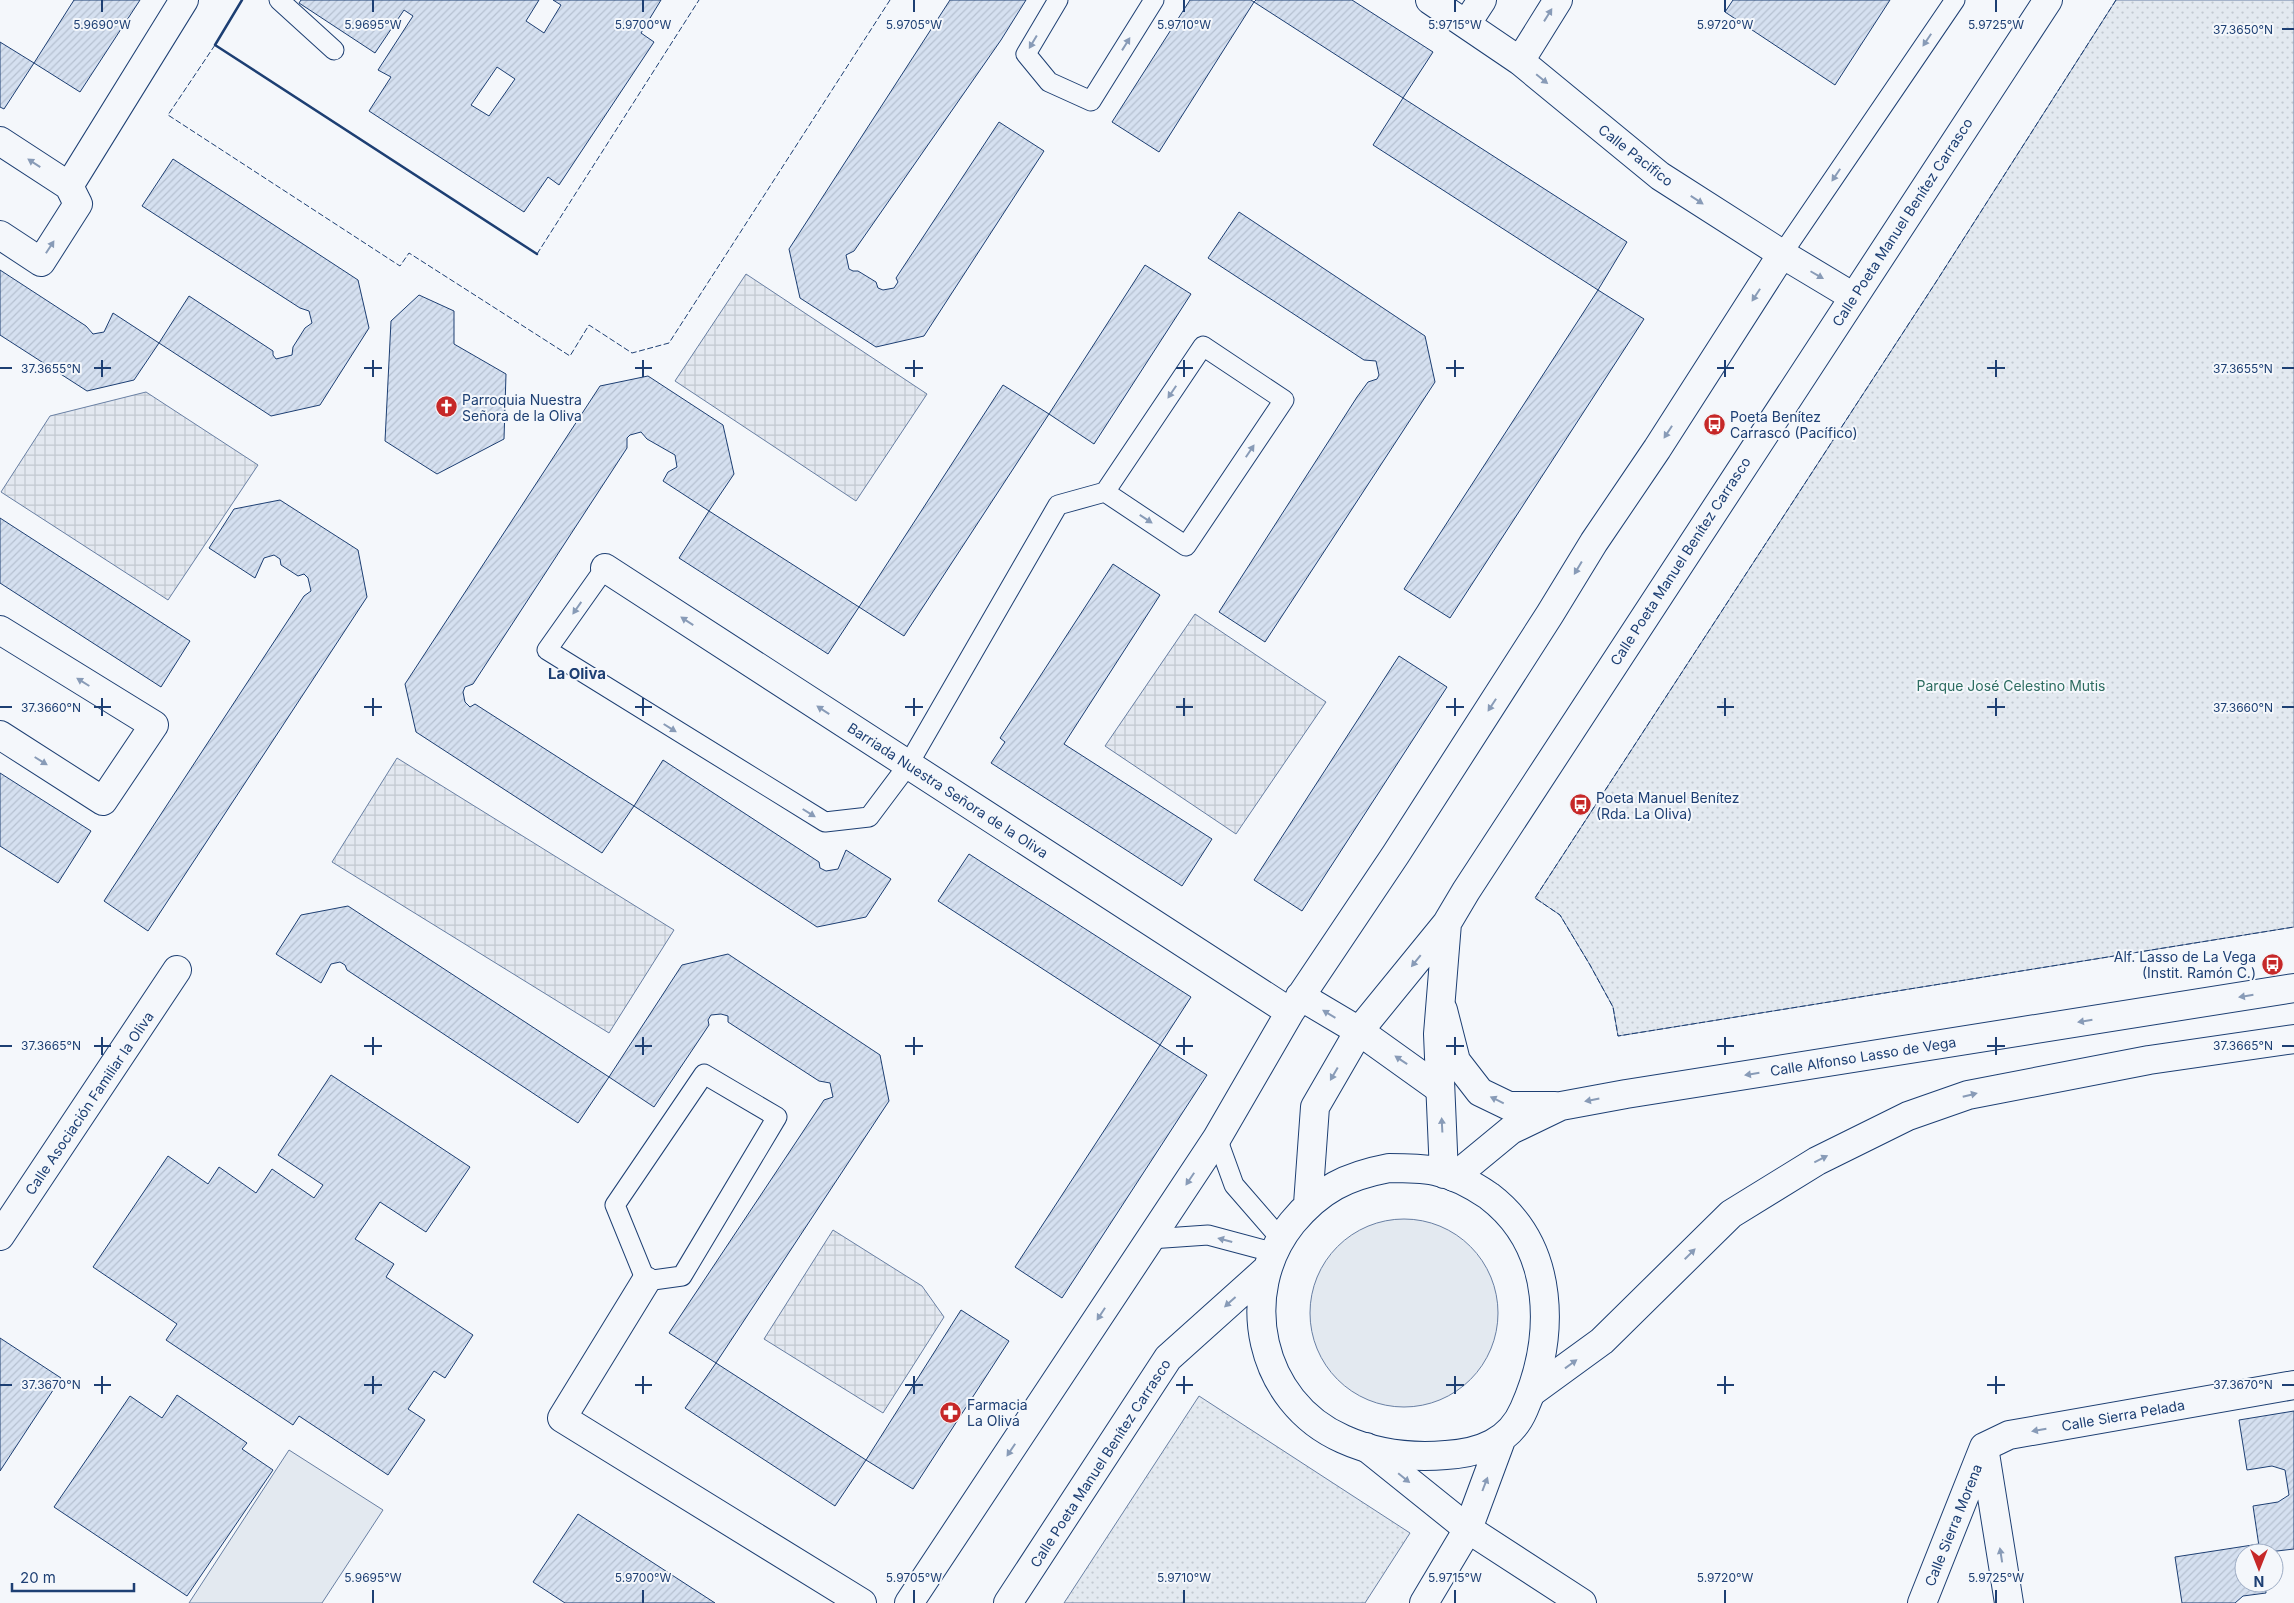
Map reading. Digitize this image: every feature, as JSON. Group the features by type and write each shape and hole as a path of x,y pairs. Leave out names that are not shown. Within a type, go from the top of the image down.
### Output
{"street":[{"path":"69,186 184,0"},
{"name":"Calle Pacifico","path":"1430,0 1520,60 1660,176 1852,296"},
{"path":"1467,23 1482,0"},
{"path":"1520,60 1558,0"},
{"name":"Calle Poeta Manuel Benítez Carrasco","path":"1308,1204 1315,1107 1358,1031 1447,923 2039,3"},
{"path":"0,141 69,186 78,204 41,262 0,235"},
{"path":"909,1603 1217,1138 1295,1004 1402,845 1594,542 1662,441 1782,254"},
{"name":"Barriada Nuestra Señora de la Oliva","path":"605,568 908,765 1295,1004 1358,1031 1440,1089"},
{"path":"0,630 154,726 103,801 0,735"},
{"name":"Calle Poeta Manuel Benítez Carrasco","path":"1447,923 1438,1034 1440,1089 1449,1175"},
{"name":"Calle Asociación Familiar la Oliva","path":"0,1236 178,970"},
{"name":"Calle Alfonso Lasso de Vega","path":"1449,1175 1511,1130 1561,1106 1626,1094 2294,988"},
{"path":"1440,995 1456,1061 1480,1092 1510,1106 1561,1106"},
{"path":"1273,1253 1261,1312 1264,1345 1273,1369 1285,1390 1301,1410 1321,1426 1342,1439 1366,1447 1420,1458 1479,1450 1501,1440 1515,1425 1532,1392 1602,1341 1731,1214 1817,1161 1908,1116 1968,1095 2150,1060 2294,1039"},
{"name":"Calle Poeta Manuel Benítez Carrasco","path":"1008,1603 1168,1358 1273,1253 1308,1204 1346,1180 1367,1172 1389,1168 1412,1168 1449,1175 1484,1192 1503,1208 1520,1228 1536,1257 1545,1289 1546,1323 1532,1392"},
{"path":"646,1281 562,1418 862,1603"},
{"name":"Calle Sierra Pelada","path":"1984,1447 2009,1435 2294,1385"},
{"path":"1424,1603 1468,1529 1501,1440"},
{"path":"1366,1447 1468,1529 1582,1603"},
{"path":"1984,1447 2009,1603"},
{"name":"Calle Sierra Morena","path":"1922,1603 1984,1447"}],"lane":[{"path":"279,0 334,50"},
{"path":"1058,0 1026,54 1049,82 1091,100 1154,0"},
{"path":"1782,254 1955,0"},
{"path":"605,568 547,650 824,822 869,817 908,765 1058,504 1105,492 1203,346 1284,400 1186,546 1105,492"},
{"path":"704,1074 778,1117 682,1276 646,1281 615,1205 704,1074"},
{"path":"1217,1138 1234,1185 1273,1253"},
{"path":"1150,1239 1208,1235 1273,1253"}],"green space":[{"name":"Parque José Celestino Mutis","path":"2116,0 2294,0 2294,927 1618,1036 1613,1007 1560,915 1535,898 1936,282"},
{"path":"1395,1219 1413,1219 1440,1226 1471,1246 1491,1277 1498,1304 1498,1322 1491,1349 1471,1380 1440,1400 1413,1407 1395,1407 1377,1403 1360,1396 1344,1386 1331,1373 1321,1357 1314,1340 1310,1322 1310,1304 1314,1286 1321,1269 1331,1253 1344,1240 1360,1230 1377,1223"},
{"path":"1199,1396 1410,1533 1365,1603 1064,1603"},
{"path":"289,1450 383,1510 322,1603 189,1603"}],"shaded area":[{"path":"746,274 927,394 856,501 675,381"},
{"path":"146,392 258,465 168,600 1,492 50,416"},
{"path":"1195,614 1326,702 1236,834 1105,746"},
{"path":"397,758 674,930 609,1033 332,862"},
{"path":"833,1230 922,1286 944,1317 883,1413 764,1339"}],"building":[{"path":"74,0 140,0 80,92 34,63"},
{"path":"301,0 539,0 526,21 544,33 561,5 553,0 661,0 641,33 654,42 559,185 548,177 524,212 369,111 391,77 378,70 413,16 404,10 375,53 299,3","holes":["497,67 515,79 489,116 471,105"]},
{"path":"950,0 1026,0 1001,40 854,251 846,255 849,269 858,271 876,282 878,288 883,290 894,288 898,282 896,278 999,122 1044,151 924,336 876,347 800,298 789,249"},
{"path":"1190,0 1251,0 1254,2 1159,152 1112,122"},
{"path":"1256,0 1352,0 1433,52 1403,98 1254,2"},
{"path":"1733,0 1890,0 1835,85 1725,12"},
{"path":"0,42 34,63 4,109 0,107"},
{"path":"1403,98 1627,242 1598,290 1373,145"},
{"path":"173,159 358,280 369,328 320,405 271,416 159,343 189,296 273,351 276,359 292,355 293,347 305,328 312,323 309,311 300,308 142,206"},
{"path":"1239,212 1425,336 1435,382 1265,642 1219,612 1357,397 1368,382 1377,379 1379,375 1376,361 1364,360 1208,258"},
{"path":"1145,265 1191,294 1094,444 1049,414"},
{"path":"0,270 86,326 93,334 104,332 113,313 159,343 134,380 87,391 0,335"},
{"path":"1598,290 1644,319 1450,618 1404,589"},
{"name":"Parroquia Nuestra Señora de la Oliva","path":"419,295 454,311 454,344 506,374 504,439 437,474 385,441 391,321"},
{"path":"648,376 723,425 734,474 709,511 663,481 668,472 677,467 675,455 647,439 641,432 630,435 627,438 627,448 473,684 465,687 463,692 465,702 470,707 475,704 634,806 602,853 416,732 405,684 600,386"},
{"path":"1003,385 1049,414 904,636 859,607"},
{"path":"280,500 358,550 367,597 148,931 104,901 304,596 311,591 308,578 304,574 298,576 281,565 280,559 274,555 264,558 255,578 209,548 234,509"},
{"path":"709,511 859,607 828,654 679,558"},
{"path":"0,518 190,641 161,687 0,583"},
{"path":"1113,564 1160,595 1064,744 1212,839 1182,886 991,763 1005,742 1000,738"},
{"path":"1399,656 1447,687 1302,911 1254,880"},
{"path":"663,760 819,862 820,868 826,871 838,869 846,850 891,879 866,917 817,927 634,806"},
{"path":"0,773 91,831 58,883 0,846"},
{"path":"969,854 1191,997 1160,1045 938,901"},
{"path":"348,906 609,1077 578,1123 347,970 345,965 340,962 331,964 321,983 276,954 301,915"},
{"path":"728,954 880,1055 889,1101 716,1363 669,1333 824,1100 833,1097 830,1083 819,1081 728,1022 728,1016 721,1014 711,1015 708,1020 709,1025 654,1107 609,1077 682,965"},
{"path":"1160,1045 1207,1075 1062,1298 1015,1267"},
{"path":"331,1075 470,1167 426,1232 380,1202 355,1239 394,1264 386,1277 473,1335 445,1378 434,1371 408,1409 425,1420 388,1475 299,1416 293,1425 166,1340 177,1324 93,1267 168,1156 208,1184 219,1167 256,1193 272,1169 314,1198 323,1185 278,1155"},
{"path":"961,1310 1009,1341 913,1489 866,1460"},
{"path":"0,1338 61,1378 0,1471"},
{"path":"716,1363 866,1460 835,1506 685,1408"},
{"path":"177,1395 247,1443 242,1449 273,1470 187,1596 54,1507 130,1396 162,1418"},
{"path":"2294,1411 2294,1549 2284,1550 2284,1543 2259,1543 2253,1506 2278,1502 2289,1495 2285,1470 2272,1466 2247,1470 2239,1420"},
{"path":"578,1514 715,1603 565,1603 533,1582"},
{"path":"2234,1548 2234,1593 2266,1593 2243,1596 2235,1603 2182,1603 2175,1557"}],"fence":[{"path":"537,254 699,0"},
{"path":"215,45 168,115 400,266 409,253 570,356 589,325 632,353 669,343 890,0"},
{"path":"2116,0 1936,282 1535,898 1560,915 1613,1007 1618,1036 2294,927"}],"wall":[{"path":"242,0 215,45 537,254"}],"place":[{"name":"Parroquia Nuestra Señora de la Oliva","path":"446,407"},
{"name":"Poeta Benítez Carrasco (Pacífico)","path":"1714,424"},
{"name":"Poeta Manuel Benítez (Rda. La Oliva)","path":"1580,805"},
{"name":"Alf. Lasso de La Vega (Instit. Ramón C.)","path":"2272,964"},
{"name":"Farmacia La Oliva","path":"951,1412"}],"district":[{"name":"La Oliva","path":"577,673"}]}
